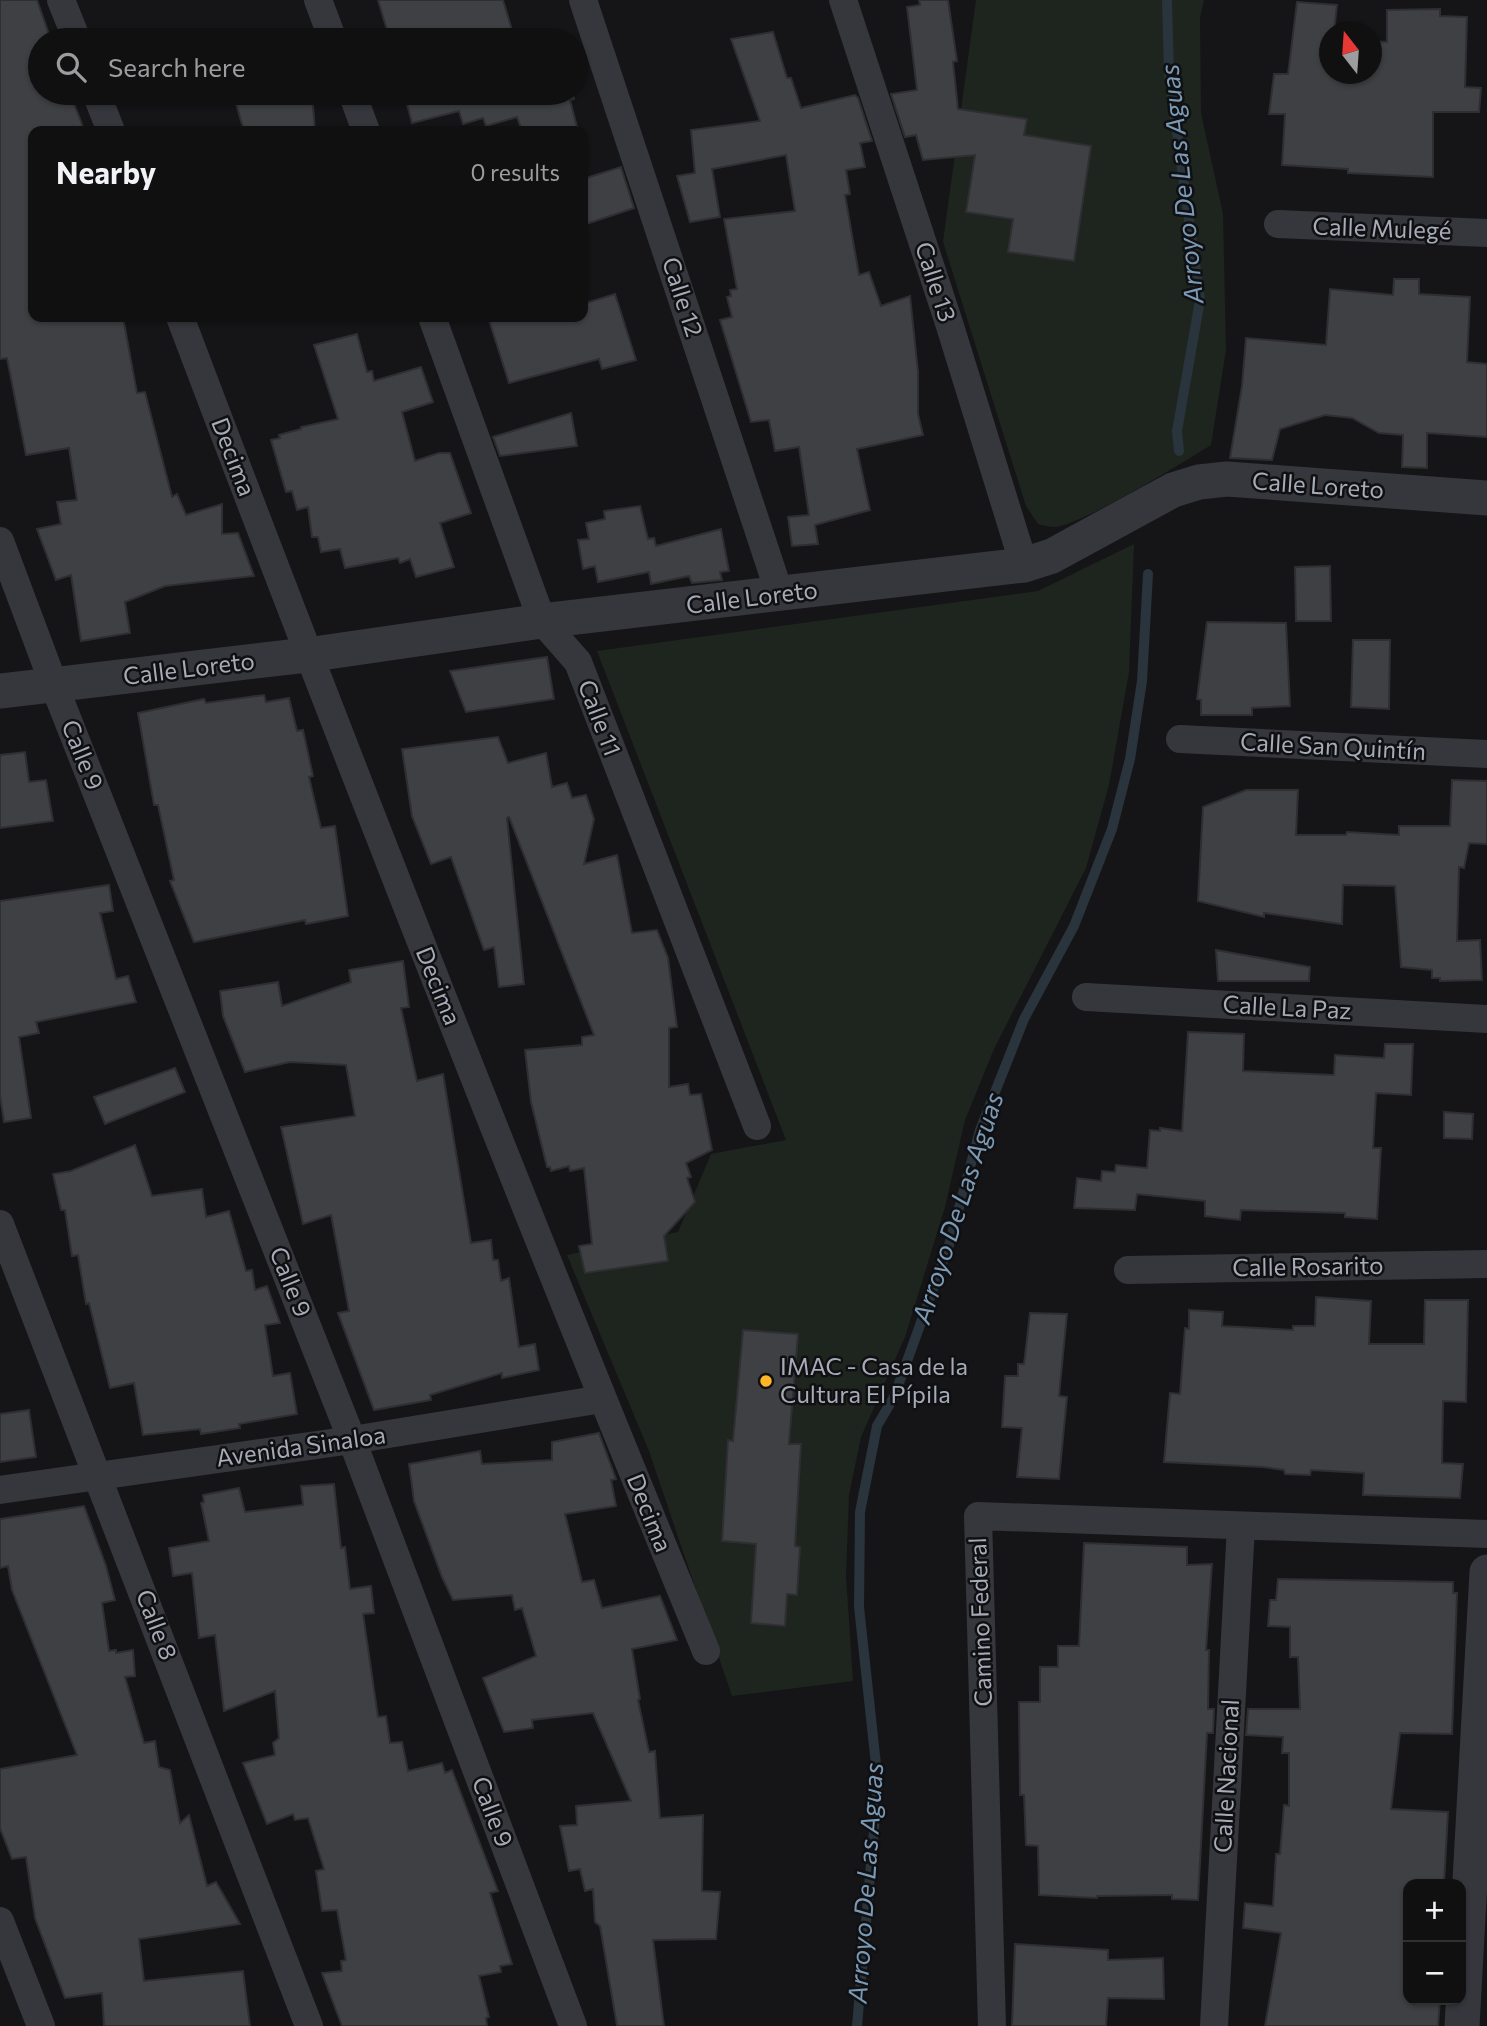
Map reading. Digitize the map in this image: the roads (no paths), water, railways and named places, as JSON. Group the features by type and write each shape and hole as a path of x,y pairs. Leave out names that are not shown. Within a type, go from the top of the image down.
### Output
{"street":[{"path":"61,0 72,28"},
{"path":"318,0 328,28"},
{"name":"Calle 12","path":"583,0 780,594"},
{"name":"Calle 13","path":"843,0 949,323 1024,565"},
{"path":"101,105 109,126"},
{"path":"356,105 364,126"},
{"name":"Calle Mulegé","path":"1278,224 1487,233"},
{"name":"Decima","path":"182,322 307,655 602,1399 706,1651"},
{"name":"Calle 11","path":"434,322 542,621 578,662 757,1126"},
{"name":"Calle Loreto","path":"0,691 307,655 542,621 1024,565 1052,556 1173,489 1199,482 1227,479 1487,498"},
{"name":"Calle 9","path":"0,541 54,685 352,1440 573,2026"},
{"name":"Calle San Quintín","path":"1180,739 1487,754"},
{"name":"Calle La Paz","path":"1086,997 1487,1019"},
{"name":"Calle 8","path":"0,1224 309,2026"},
{"name":"Calle Rosarito","path":"1128,1270 1487,1264"},
{"name":"Avenida Sinaloa","path":"0,1490 352,1440 602,1399"},
{"name":"Camino Federal","path":"992,2026 978,1516 1487,1534"},
{"name":"Calle Nacional","path":"1214,2026 1241,1526"},
{"path":"1462,2026 1487,1572"},
{"path":"0,1921 41,2026"}],"waterway":[{"name":"Arroyo De Las Aguas","path":"1167,0 1169,74 1200,300 1177,431 1179,451"},
{"name":"Arroyo De Las Aguas","path":"857,2026 878,1783 859,1607 860,1512 877,1426 894,1397 949,1245 980,1130 1024,1019 1074,926 1112,829 1130,759 1142,681 1148,574"}],"place":[{"name":"IMAC - Casa de la Cultura El Pípila","path":"766,1381"}]}
